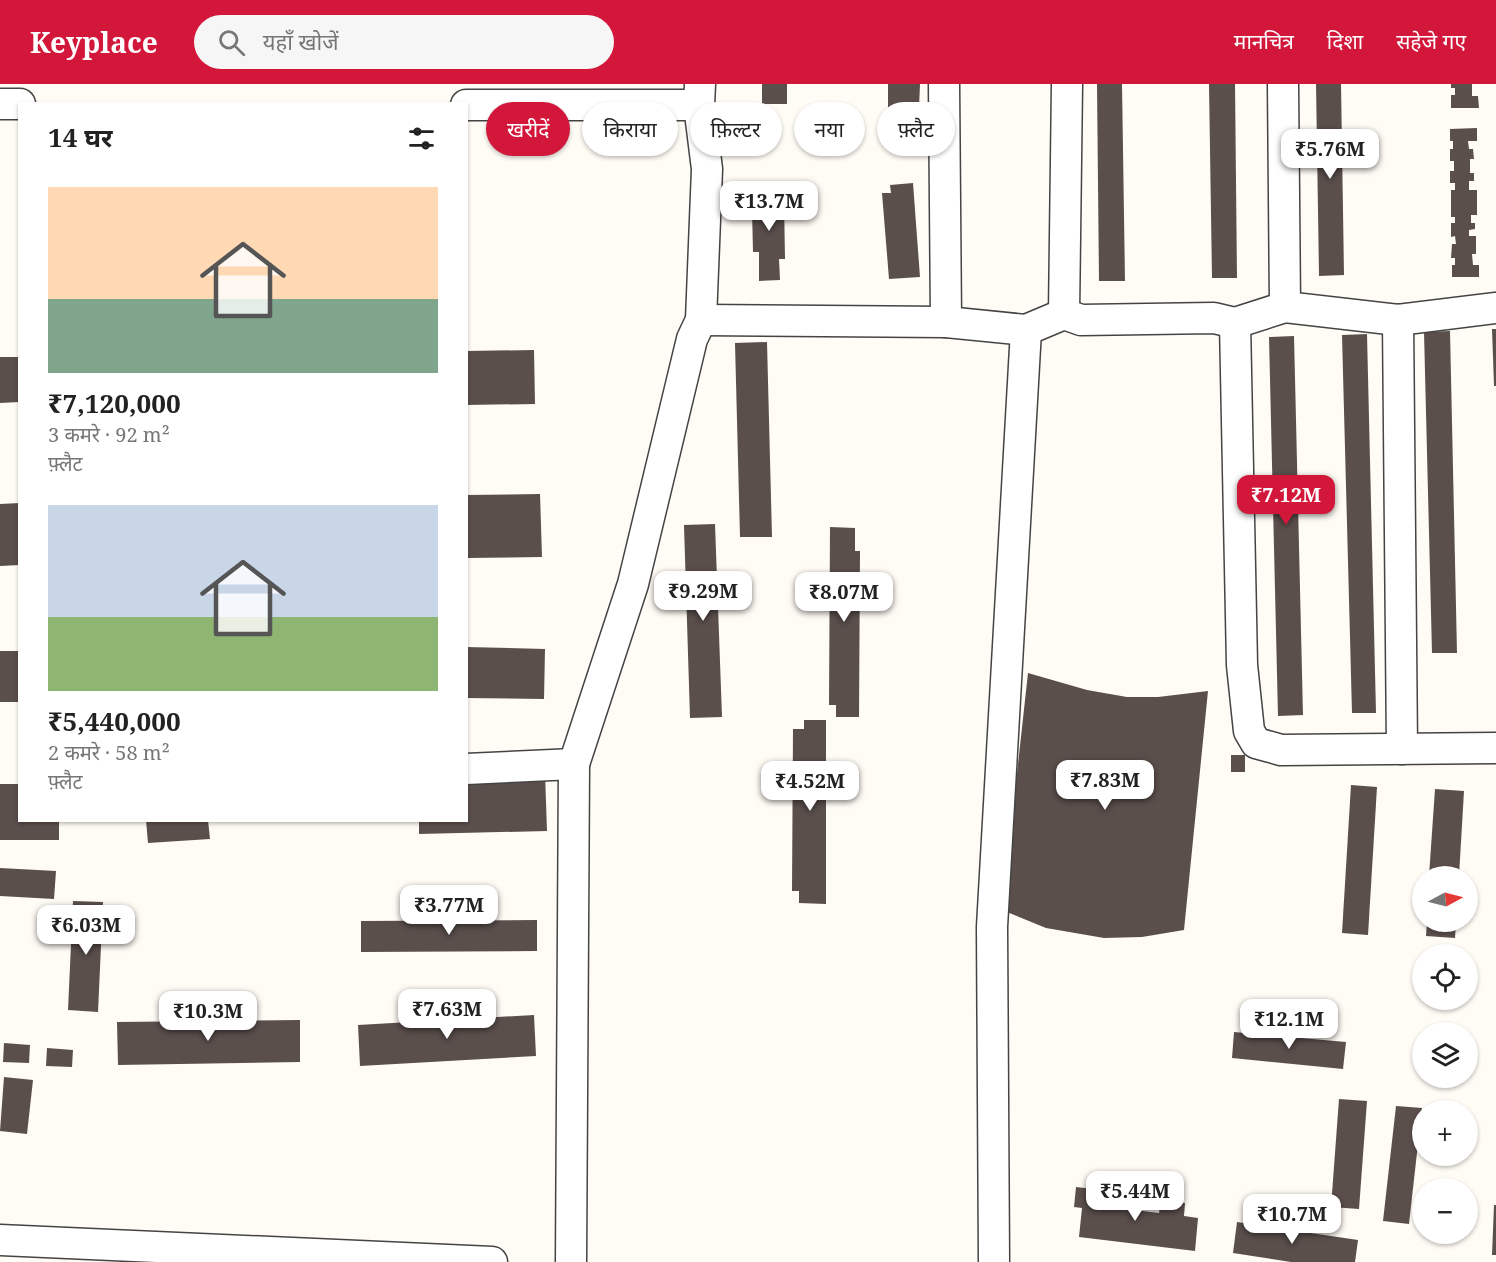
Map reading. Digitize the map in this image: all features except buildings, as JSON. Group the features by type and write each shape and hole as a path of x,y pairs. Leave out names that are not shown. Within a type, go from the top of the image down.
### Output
{"street":[{"path":"944,84 946,322"},
{"path":"1064,314 1067,84"},
{"path":"1283,84 1285,307"},
{"path":"468,105 700,94 707,169 701,320 692,339 633,584 574,764 571,1262"},
{"path":"0,104 18,104"},
{"path":"701,320 946,322 1026,330 1064,314 1081,320 1214,318 1235,323 1285,307 1398,320 1496,308"},
{"path":"1398,320 1402,749"},
{"path":"1235,323 1242,665 1249,731 1256,743 1281,750 1496,748"},
{"path":"994,1262 992,927 1026,330"},
{"path":"468,769 574,764"},
{"path":"0,1240 492,1262"}]}
